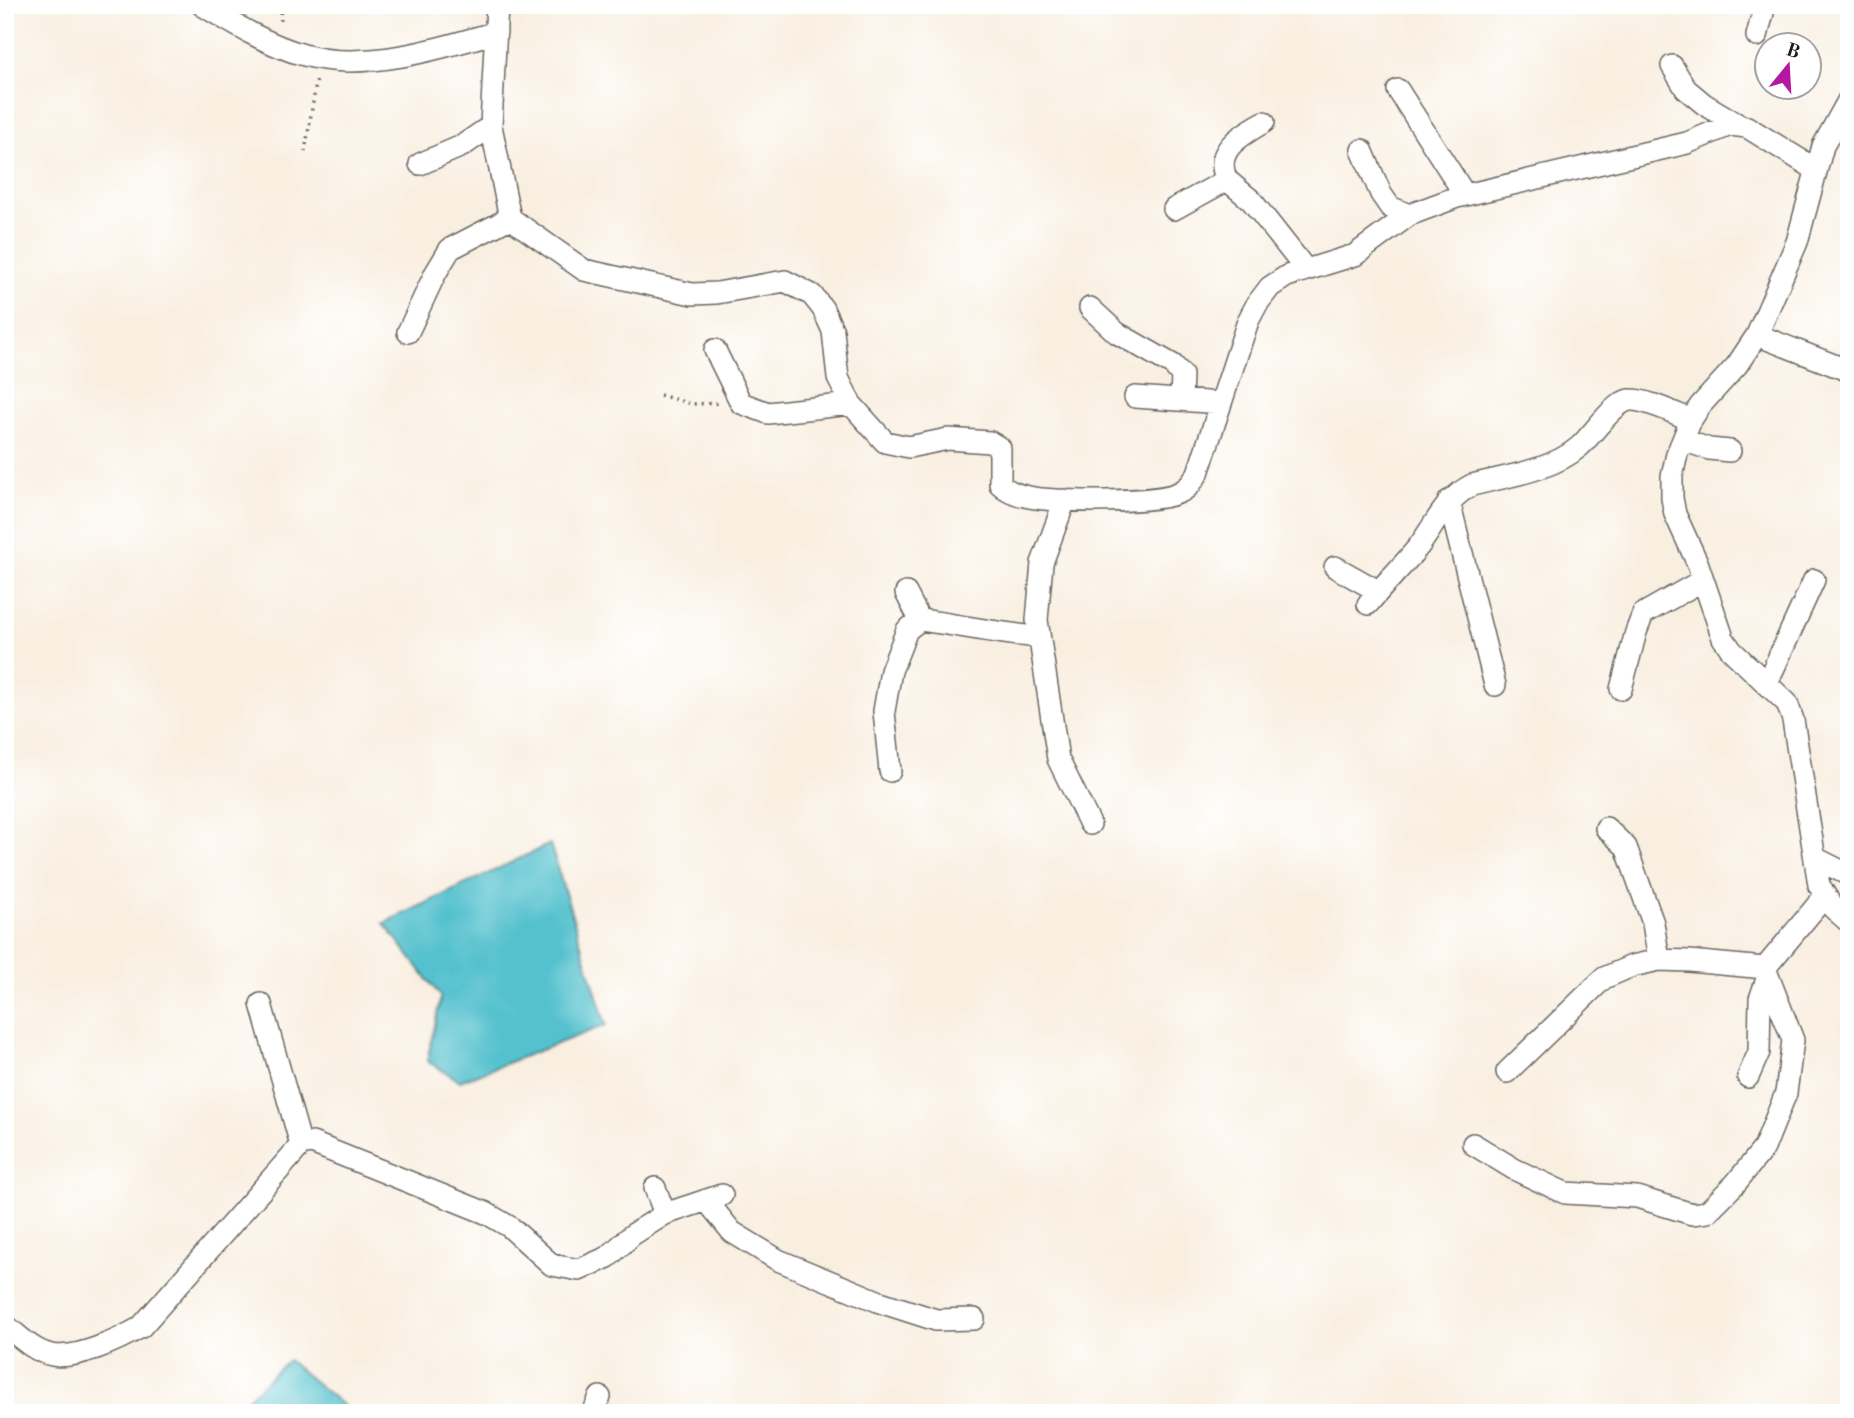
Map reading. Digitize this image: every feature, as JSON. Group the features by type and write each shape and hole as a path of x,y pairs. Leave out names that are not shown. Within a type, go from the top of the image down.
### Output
{"street":[{"path":"202,5 248,33 306,56 354,61 428,52 496,32"},
{"path":"497,5 491,126 510,218 583,270 692,294 717,293 785,281 812,295 823,309 833,331 838,379 851,404 886,442 909,447 948,439 990,442 1000,448 1000,484 1006,491 1029,497 1065,500 1153,498 1181,492 1192,484 1248,321 1270,287 1287,276 1355,255 1409,215 1426,207 1465,195 1687,143 1730,125 1739,125"},
{"path":"1758,32 1765,5"},
{"path":"1672,66 1686,89 1704,104 1815,169"},
{"path":"1398,90 1465,195"},
{"path":"1849,99 1829,132 1815,169 1797,242 1757,335 1737,365 1691,420 1672,476 1675,514 1703,580 1723,638 1732,651 1787,703 1794,720 1819,885 1824,897 1849,922"},
{"path":"1264,122 1237,139 1224,154 1222,169 1227,180 1251,200 1307,270"},
{"path":"420,164 462,146 491,126"},
{"path":"1362,150 1381,194 1390,207 1409,215"},
{"path":"1174,209 1227,180"},
{"path":"408,332 450,249 510,218"},
{"path":"1090,308 1117,333 1173,365 1182,375 1181,400"},
{"path":"1757,335 1849,371"},
{"path":"715,350 741,403 768,413 851,404"},
{"path":"1135,397 1221,403"},
{"path":"1335,567 1373,597 1418,547 1449,501 1460,491 1472,485 1562,459 1578,447 1618,405 1627,400 1691,420"},
{"path":"1683,440 1709,449 1730,451"},
{"path":"1065,500 1042,563 1037,620 1058,759 1090,824"},
{"path":"1449,501 1495,685"},
{"path":"1621,689 1643,614 1703,580"},
{"path":"1767,682 1814,580"},
{"path":"906,593 920,620"},
{"path":"890,771 884,711 891,671 906,630 920,620 970,626 1009,635 1039,637"},
{"path":"1606,828 1626,847 1653,923 1659,960"},
{"path":"1815,858 1849,875"},
{"path":"1748,1077 1759,1052 1760,999 1766,972 1824,897"},
{"path":"1507,1072 1604,978 1632,966 1659,960 1689,961 1766,972"},
{"path":"1474,1144 1514,1169 1565,1193 1637,1197 1692,1214 1707,1212 1735,1184 1764,1148 1786,1093 1793,1040 1766,972"},
{"path":"261,1003 301,1145"},
{"path":"5,1325 33,1347 51,1355 70,1355 124,1337 141,1327 301,1145 312,1143 486,1213 510,1227 552,1265 579,1270 608,1257 632,1235 665,1214 714,1197 732,1232 778,1260 880,1302 936,1320 974,1319"},
{"path":"655,1188 665,1214"}],"path":[{"path":"304,152 320,57"},
{"path":"660,396 691,404 741,403"}],"water":[{"path":"550,844 606,1025 460,1081 427,1061 441,997 384,923"},
{"path":"288,1360 352,1413 232,1413"}]}
